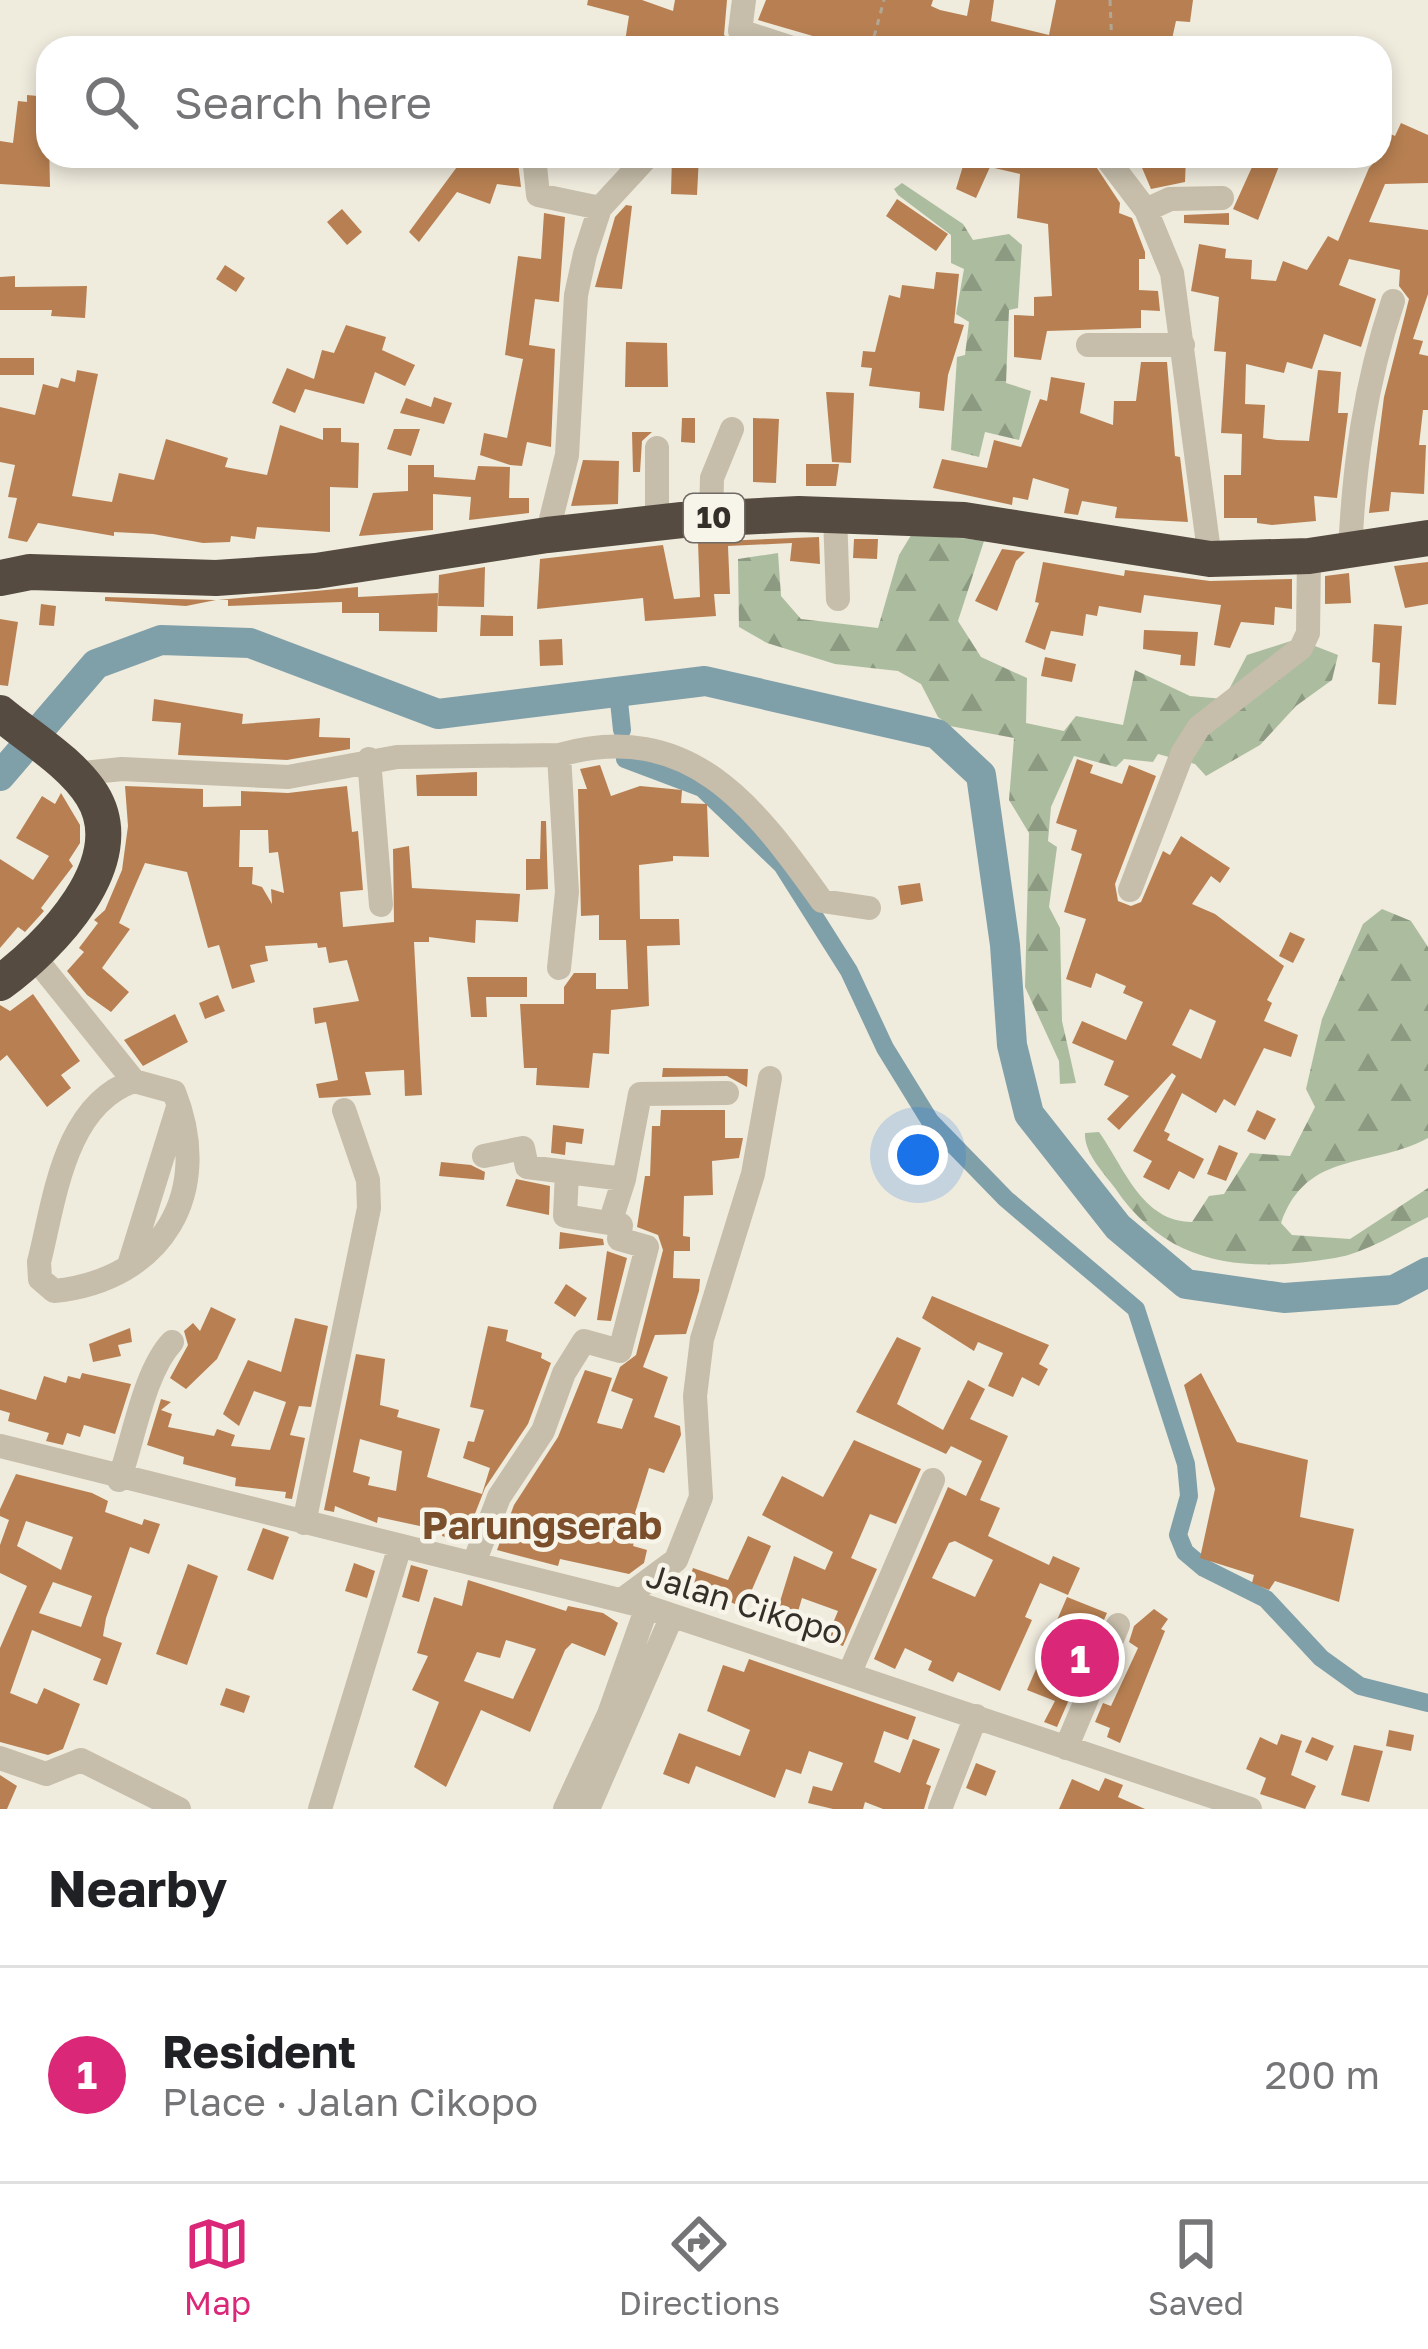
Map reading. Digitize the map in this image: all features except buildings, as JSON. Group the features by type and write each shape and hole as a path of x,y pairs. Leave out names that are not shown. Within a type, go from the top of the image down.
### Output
{"highway":[{"name":"10","path":"0,578 30,572 216,578 316,571 547,535 650,509 711,518 835,514 964,520 1210,559 1310,556 1428,538"},
{"path":"0,713 69,770 100,813 100,850 76,906 34,958 0,982"}],"street":[{"path":"740,36 744,0"},
{"path":"535,168 538,195 600,208"},
{"path":"547,535 567,455 576,295 600,208 637,168"},
{"path":"1115,168 1146,210 1172,273 1183,345 1213,468 1210,559"},
{"path":"1146,210 1170,200 1222,198"},
{"path":"1350,552 1354,453 1369,374 1393,301"},
{"path":"1088,345 1183,345"},
{"path":"711,518 712,478 732,429"},
{"path":"650,509 657,448"},
{"path":"835,514 838,599"},
{"path":"1130,890 1182,754 1199,727 1301,648 1308,633 1310,556"},
{"path":"69,770 288,777 369,759 559,755 610,742 661,750 695,763 778,839 822,901 868,908"},
{"path":"559,755 567,892 560,968"},
{"path":"369,759 381,905"},
{"path":"34,958 134,1081 173,1092 190,1162 174,1225 129,1264 82,1288 54,1291 40,1279 39,1262 66,1160 84,1119 109,1090 134,1081"},
{"path":"565,1809 609,1714 634,1604 676,1560 701,1497 695,1396 702,1339 753,1174 770,1078"},
{"path":"610,1222 624,1179 640,1094 727,1093"},
{"path":"304,1523 370,1193 344,1110"},
{"path":"484,1156 524,1148 527,1167 624,1179"},
{"path":"474,1563 499,1497 543,1431 564,1373 584,1341 620,1351 647,1247 619,1239 621,1225 565,1216 568,1172"},
{"path":"118,1480 143,1412 148,1374 172,1342"},
{"name":"Jalan Cikopo","path":"2,1453 634,1604 850,1672 1250,1809"},
{"path":"850,1672 933,1480"},
{"path":"320,1809 400,1546"},
{"path":"588,1809 644,1693 673,1616"},
{"path":"1066,1748 1118,1625"},
{"path":"940,1809 976,1716"},
{"path":"0,1758 46,1774 81,1760 179,1809"}],"path":[{"path":"874,36 884,0"},
{"path":"1109,0 1111,36"}],"green space":[{"path":"902,183 963,224 973,240 1009,234 1022,245 1018,308 1009,310 1006,383 1031,391 1019,440 985,432 979,457 951,450 957,357 965,355 969,322 956,314 964,269 951,263 951,235 898,195 894,189"},
{"path":"913,532 984,541 958,621 981,657 1027,678 1026,723 1064,731 1076,716 1123,725 1135,670 1190,696 1224,699 1247,655 1297,639 1338,655 1332,680 1296,706 1260,745 1206,776 1195,764 1158,754 1153,762 1124,759 1116,767 1074,756 1051,807 1048,841 1057,847 1049,907 1060,928 1062,1021 1076,1083 1060,1084 1059,1061 1025,987 1029,833 1009,800 1014,738 950,726 938,717 921,684 898,671 835,664 767,643 739,627 738,559 778,553 781,596 801,619 878,628 899,555"},
{"path":"1382,909 1411,921 1428,947 1428,1138 1324,1172 1292,1199 1281,1223 1292,1235 1350,1239 1428,1188 1428,1217 1359,1251 1302,1263 1212,1258 1159,1234 1100,1169 1085,1133 1099,1132 1147,1203 1175,1220 1192,1222 1209,1196 1224,1194 1250,1153 1290,1156 1315,1107 1306,1089 1322,1019 1363,924"}],"waterway":[{"path":"0,776 96,664 161,640 250,643 438,714 705,681 937,734 981,775 1005,945 1012,1045 1029,1114 1118,1227 1186,1284 1284,1298 1394,1290 1428,1272"},
{"path":"618,692 622,730"},
{"path":"625,759 702,788 782,865 849,971 885,1048 930,1121 1006,1199 1136,1309 1186,1464 1189,1496 1178,1535 1185,1552 1204,1568 1266,1599 1321,1658 1360,1686 1428,1703"}],"place":[{"name":"Resident","path":"1080,1658"}],"district":[{"name":"Parungserab","path":"542,1525"}]}
